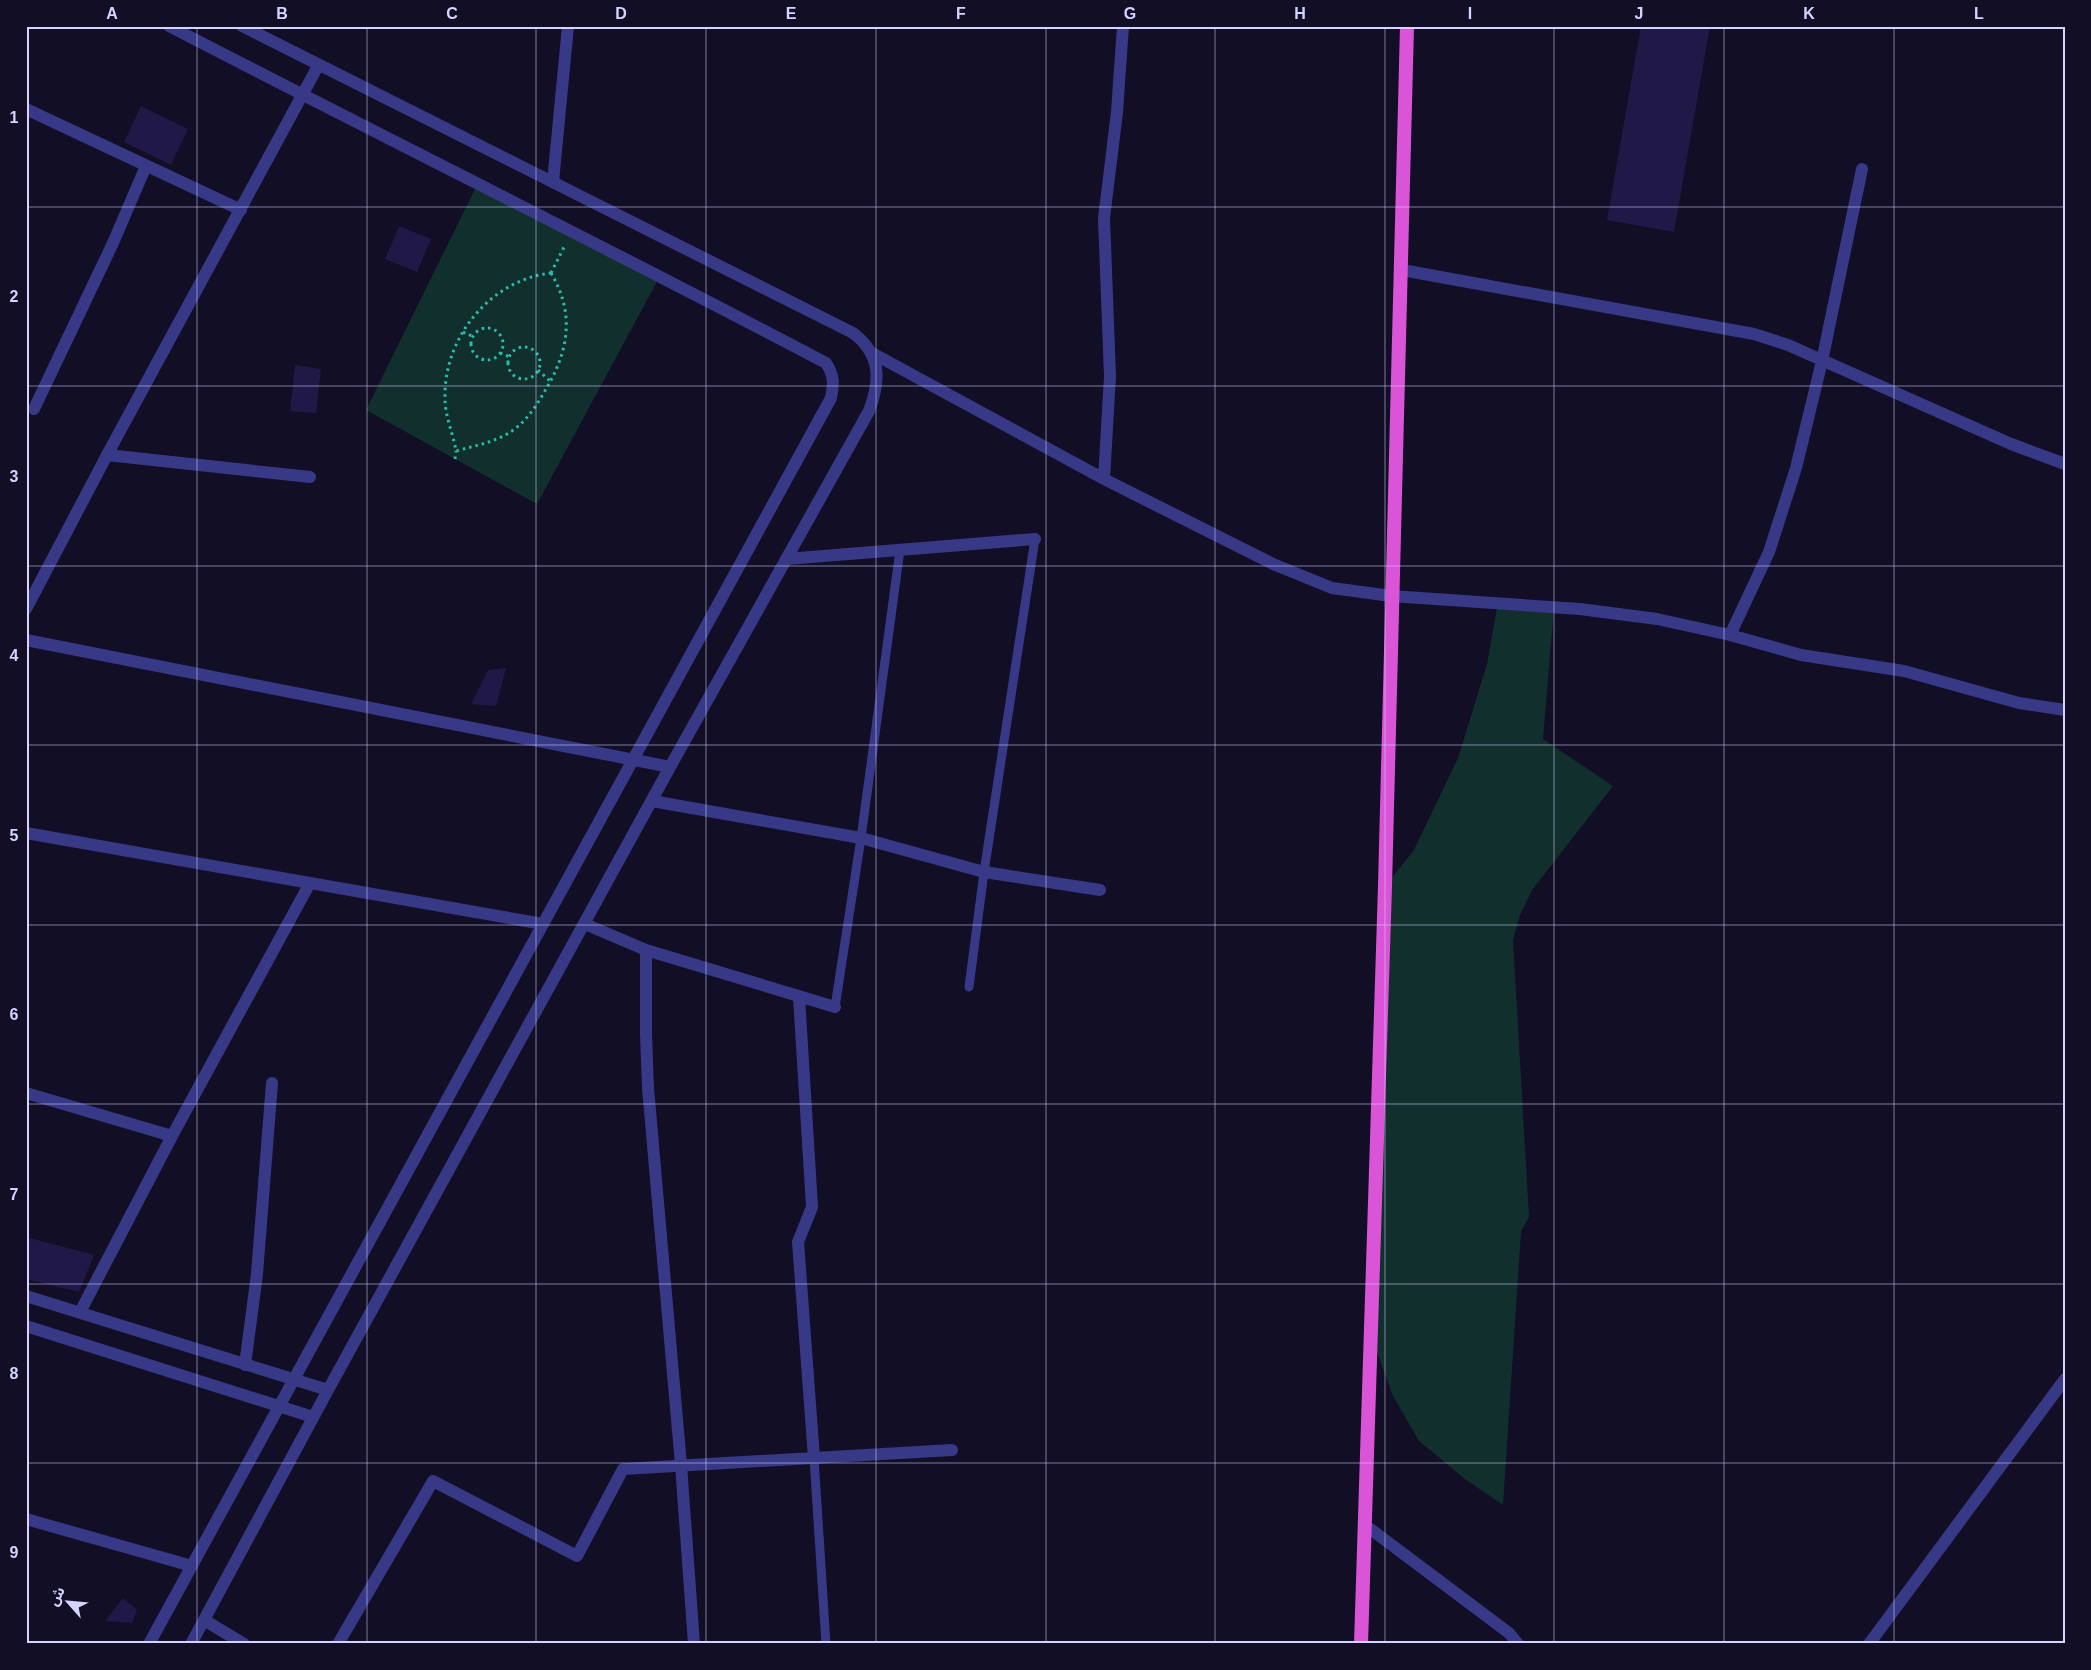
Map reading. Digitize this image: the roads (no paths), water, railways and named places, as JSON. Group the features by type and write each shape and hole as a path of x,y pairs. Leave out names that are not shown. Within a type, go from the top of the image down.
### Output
{"highway":[{"path":"1361,1644 1385,886 1407,26"}],"street":[{"path":"149,1644 831,398 834,385 831,371 826,363 169,26"},
{"path":"242,26 261,31 318,66 853,333 864,341 872,352 1104,479 1281,567 1332,588 1391,596 1580,609 1657,619 1730,635 1801,655 1904,671 2019,703 2065,710"},
{"path":"553,182 564,88 568,26"},
{"path":"1104,479 1110,376 1104,218 1117,112 1123,26"},
{"path":"26,609 318,66"},
{"path":"27,110 241,210"},
{"path":"34,409 113,243 146,166"},
{"path":"1730,635 1769,552 1796,468 1822,360 1862,169"},
{"path":"1402,270 1754,334 1788,345 2011,444 2065,464"},
{"path":"191,1644 313,1417 670,767 869,411 876,394 877,380 872,352"},
{"path":"108,455 310,477"},
{"path":"786,559 1035,538"},
{"path":"26,640 670,767"},
{"path":"652,801 861,838 984,872 1100,890"},
{"path":"26,833 543,924"},
{"path":"80,1312 172,1136 310,883"},
{"path":"585,924 646,950 835,1007"},
{"path":"646,950 646,1034 649,1097 681,1465 694,1644"},
{"path":"799,997 812,1206 798,1242 814,1458"},
{"path":"245,1365 257,1274 272,1083"},
{"path":"26,1093 172,1136"},
{"path":"26,1296 328,1390"},
{"path":"26,1326 313,1417"},
{"path":"1869,1644 2065,1380"},
{"path":"338,1644 433,1481 576,1556 623,1469 952,1450"},
{"path":"26,1519 192,1566"},
{"path":"1365,1525 1509,1633 1518,1644"},
{"path":"204,1620 244,1644"}],"lane":[{"path":"969,987 984,872 1035,538"},
{"path":"835,1007 861,838 900,550"},
{"path":"814,1458 826,1644"}]}
